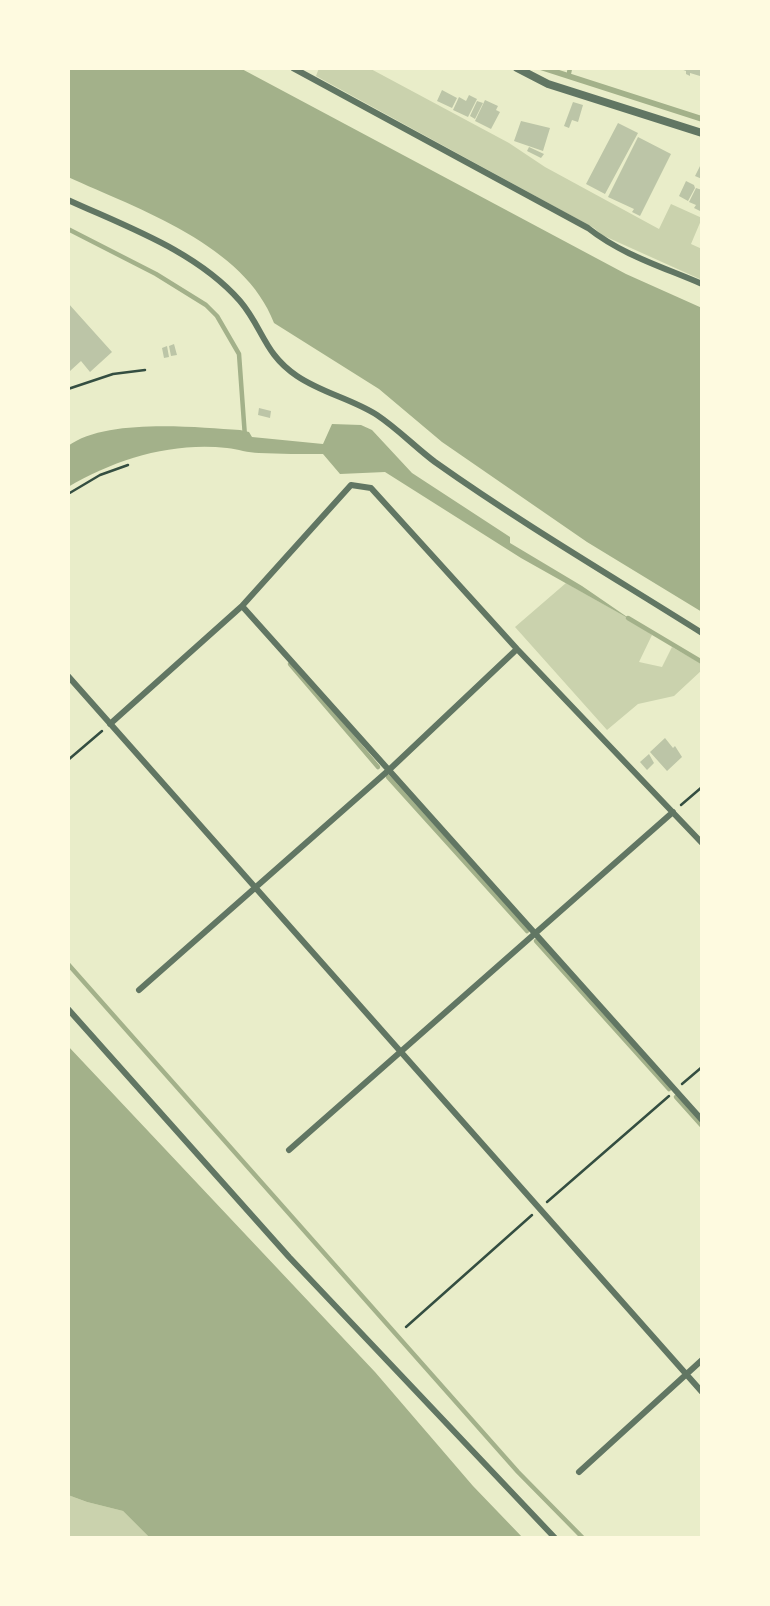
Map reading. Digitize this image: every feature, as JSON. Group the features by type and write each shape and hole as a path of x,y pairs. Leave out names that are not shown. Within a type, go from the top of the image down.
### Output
{"street":[{"path":"293,68 640,259 702,284"},
{"path":"517,68 548,84 702,134"},
{"path":"68,200 188,258 239,300 279,362 296,376 325,393 358,404 378,415 434,461 702,634"},
{"path":"110,724 242,606 351,485 371,488 517,649 702,843"},
{"path":"242,606 702,1120"},
{"path":"139,990 390,769 517,649"},
{"path":"68,676 702,1392"},
{"path":"289,1150 673,812"},
{"path":"68,1009 289,1257 555,1538"},
{"path":"579,1472 702,1360"}],"path":[{"path":"68,389 113,374 145,370"},
{"path":"68,494 100,475 128,465"},
{"path":"68,760 110,724"},
{"path":"673,812 702,787"},
{"path":"406,1327 702,1067"}],"shaded area":[{"path":"68,68 240,68 626,274 702,308 702,612 587,542 442,442 379,389 274,323 260,296 239,272 215,251 156,217 68,177"},
{"path":"319,68 369,68 509,143 545,167 659,229 671,204 702,218 691,244 702,249 702,280 602,235 594,228 316,76"},
{"path":"534,68 553,68 702,116 702,122"},
{"path":"332,424 361,425 372,430 412,473 510,537 510,543 582,586 633,621 521,558 385,472 340,474 323,454 255,453 206,447 165,450 105,468 68,487 68,446 84,437 104,431 151,426 199,427 240,430 249,432 252,437 323,444"},
{"path":"566,583 633,621 652,635 639,662 662,667 672,647 702,664 702,670 674,696 638,704 607,730 515,627"},
{"path":"68,1046 375,1372 473,1486 523,1538 150,1538 123,1511 68,1495"},
{"path":"68,1495 123,1511 150,1538 68,1538"}],"building":[{"path":"678,68 702,70 700,76 690,73 690,76"},
{"path":"442,90 457,98 452,108 437,101"},
{"path":"469,95 477,99 468,117 453,110 459,97 466,101"},
{"path":"485,100 498,106 496,110 500,112 491,129 475,121"},
{"path":"477,101 483,103 475,119 470,116"},
{"path":"573,102 583,105 578,122 572,120 569,128 564,126"},
{"path":"521,121 550,128 543,151 514,141"},
{"path":"618,123 638,133 605,194 586,184"},
{"path":"638,137 671,154 640,216 632,212 634,209 608,197"},
{"path":"529,147 544,154 541,158 527,151"},
{"path":"702,162 702,179 695,176"},
{"path":"686,181 695,188 688,201 679,196"},
{"path":"696,188 702,190 702,212 689,202"},
{"path":"68,303 112,352 90,372 81,361 70,371 68,368"},
{"path":"174,344 177,355 171,356 169,346"},
{"path":"167,346 169,357 164,358 162,348"},
{"path":"259,408 271,411 270,418 258,415"},
{"path":"665,738 673,748 675,746 682,757 667,771 650,752"},
{"path":"649,754 654,763 647,770 640,762"}],"waterway":[{"path":"569,73 570,68"},
{"path":"68,229 156,274 206,305 217,316 239,354 245,437"},
{"path":"628,618 702,662"},
{"path":"290,664 378,767"},
{"path":"388,777 527,931"},
{"path":"536,941 669,1089"},
{"path":"68,964 518,1472 583,1538"},
{"path":"676,1097 702,1126"}]}
